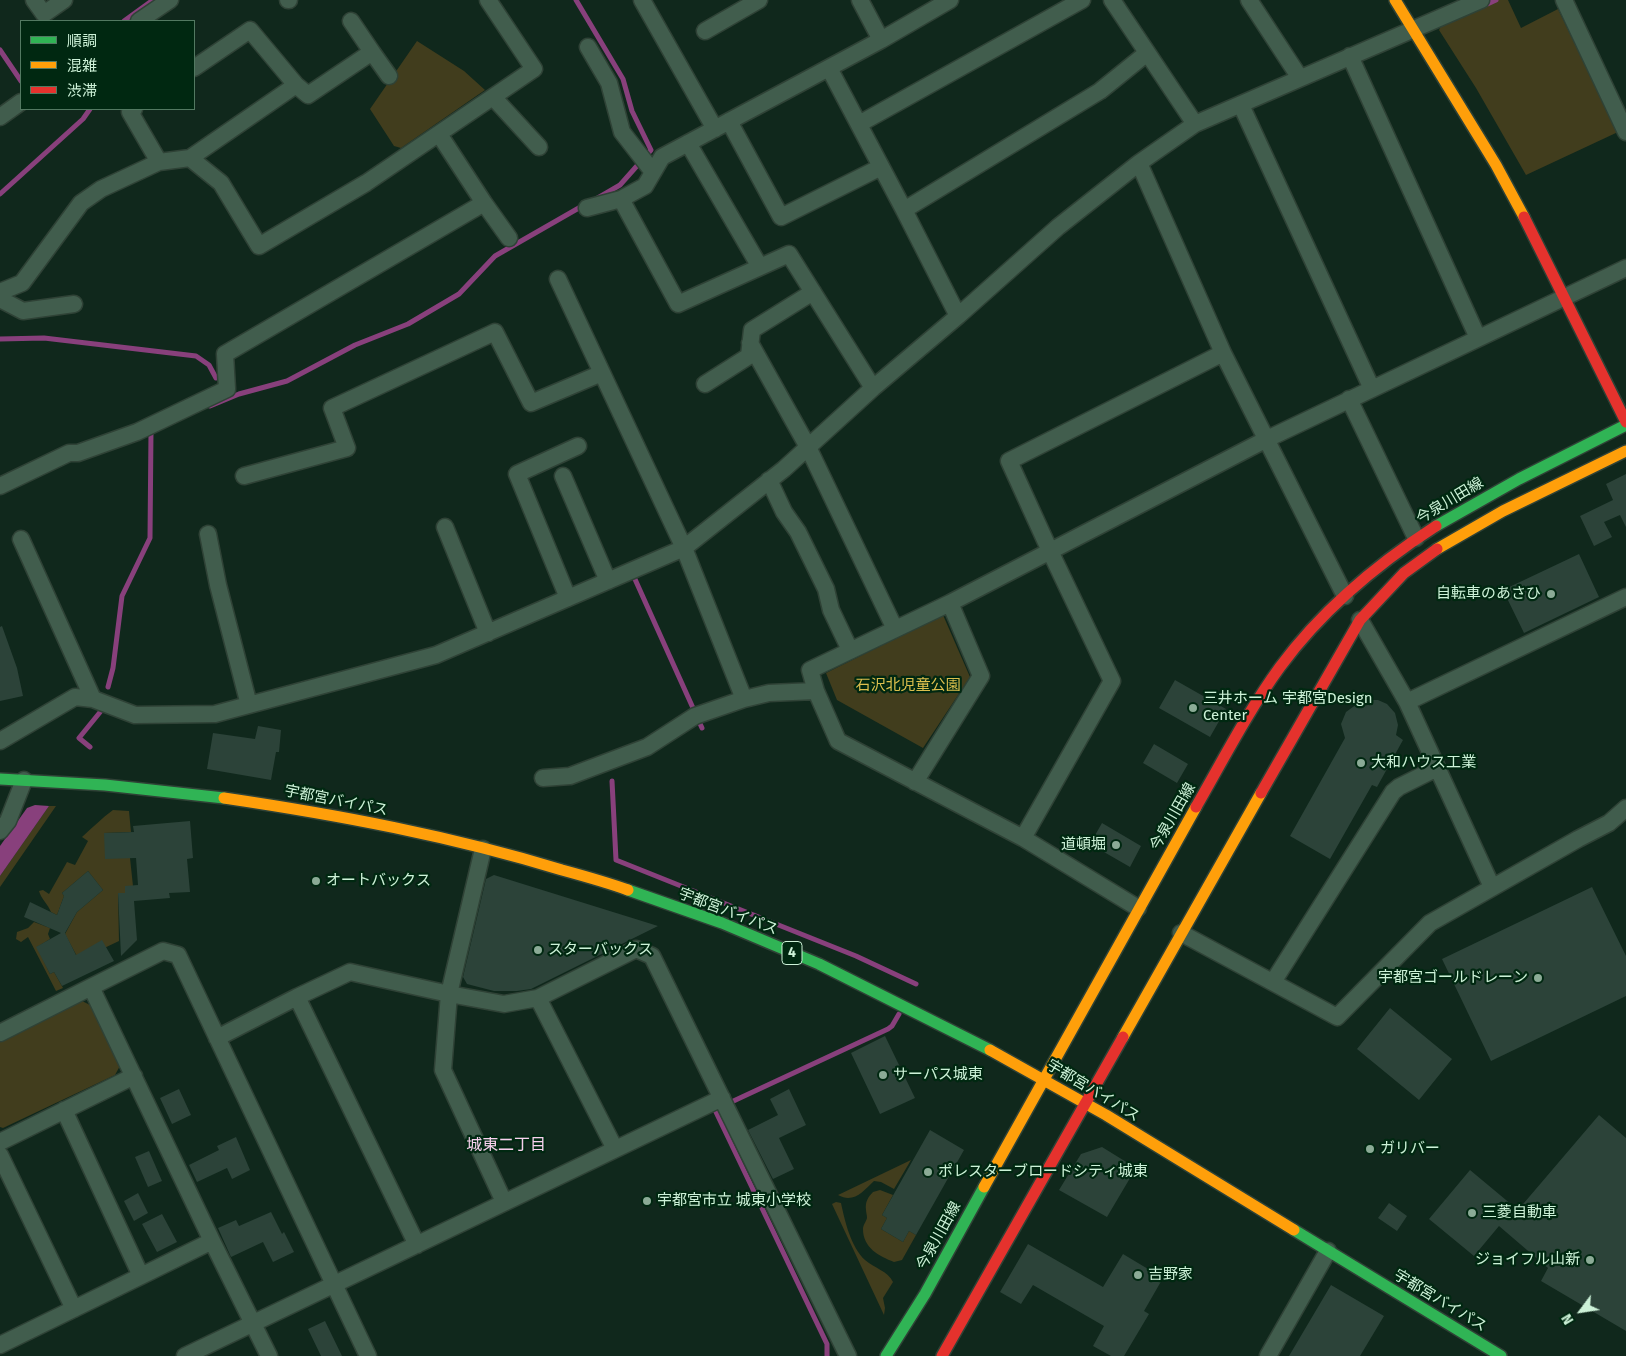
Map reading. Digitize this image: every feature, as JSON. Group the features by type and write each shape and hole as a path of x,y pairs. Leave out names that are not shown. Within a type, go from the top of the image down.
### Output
{"main road":[{"path":"1396,0 1496,165 1565,297 1626,423"},
{"name":"今泉川田線","path":"886,1356 920,1301 1138,908 1247,719 1294,650 1317,623 1345,596 1416,538 1493,492 1626,423"},
{"path":"942,1356 1325,678 1360,620 1404,573 1434,550 1502,511 1626,451"},
{"name":"宇都宮バイパス","path":"0,779 152,789 272,804 390,826 544,864 625,890 754,938 821,965 1044,1079 1501,1356"}],"street":[{"path":"34,0 44,14 64,0"},
{"path":"140,20 170,0"},
{"path":"190,158 221,183 259,246 366,183 534,68 488,0"},
{"path":"642,0 781,217 881,167"},
{"path":"704,30 759,0"},
{"path":"860,0 881,40"},
{"path":"587,208 621,199 645,186 662,157 881,40 950,0"},
{"path":"859,124 1082,0"},
{"path":"1112,0 1195,124"},
{"path":"1249,0 1300,78"},
{"path":"0,742 75,697 93,699 135,715 215,714 436,655 684,548 808,447 1058,227 1139,163 1195,124 1481,0"},
{"path":"1564,0 1626,132"},
{"path":"351,21 389,76"},
{"path":"195,67 250,30 296,85 308,95 372,52"},
{"path":"588,47 609,83 622,132 653,172"},
{"path":"904,210 1100,91 1147,53"},
{"path":"1350,56 1478,338"},
{"path":"829,68 958,316"},
{"path":"0,292 22,283 81,203 101,189 159,162 190,158 296,85"},
{"path":"493,97 540,147"},
{"path":"0,117 20,103"},
{"path":"1241,105 1372,389"},
{"path":"133,110 130,112 159,162"},
{"path":"439,134 509,238"},
{"path":"688,143 760,267"},
{"path":"1139,163 1223,354 1345,596"},
{"path":"621,199 678,304 789,254 873,388"},
{"path":"0,486 69,452 78,453 137,432 227,388 225,354 484,203"},
{"path":"1138,908 1023,838 838,741 816,691 810,670 950,603 1265,440 1626,268"},
{"path":"558,279 684,548 744,699"},
{"path":"705,384 749,356 752,330 813,292"},
{"path":"0,299 23,311 74,304"},
{"path":"244,476 347,448 332,408 495,332 531,403 602,373"},
{"path":"750,343 808,447 895,629"},
{"path":"1023,838 1112,681 1009,461 1223,354"},
{"path":"1350,400 1416,538"},
{"path":"568,598 517,474 578,446"},
{"path":"563,476 608,581"},
{"path":"769,480 784,512 798,532 826,589 831,610 850,650"},
{"path":"445,527 488,633"},
{"path":"208,534 218,585 250,705"},
{"path":"21,539 93,699"},
{"path":"1407,702 1626,597"},
{"path":"916,782 981,676 950,603"},
{"path":"1360,620 1407,702 1492,887"},
{"path":"543,778 570,776 647,748 696,716 744,699 769,693 816,691"},
{"path":"1272,982 1393,792 1399,787 1437,768"},
{"path":"0,831 8,821 24,780"},
{"path":"1181,933 1336,1017 1430,923 1578,839 1610,823 1626,808"},
{"path":"483,849 449,994 443,1070 504,1202"},
{"path":"217,1038 296,997 350,972 504,1004 538,998 636,949 652,956 848,1356"},
{"path":"0,1033 163,951 178,954 368,1356"},
{"path":"91,987 269,1356"},
{"path":"296,997 416,1244"},
{"path":"538,998 614,1149"},
{"path":"0,1142 134,1076"},
{"path":"185,1356 722,1098"},
{"path":"64,1110 141,1276"},
{"path":"0,1155 74,1309"},
{"path":"0,1345 212,1241"},
{"path":"1268,1356 1328,1251"}],"green space":[{"path":"1498,0 1508,0 1521,28 1558,9 1618,132 1526,175 1476,88 1439,30 1444,21"},
{"path":"417,41 464,71 485,90 401,148 394,146 370,109"},
{"name":"石沢北児童公園","path":"943,615 970,677 923,748 837,700 826,673"},
{"path":"49,806 56,806 0,887 0,876"},
{"path":"113,810 129,811 131,832 104,833 130,858 133,886 125,886 125,893 118,893 119,941 79,960 65,934 77,912 103,890 88,871 62,893 64,896 57,915 51,912 39,891 43,890 49,894 67,862 75,865 88,841 82,837"},
{"path":"34,922 50,928 48,934 50,939 37,947 50,974 54,972 63,988 56,991 28,937 21,942 16,939 17,932 28,928"},
{"path":"82,1001 90,1005 121,1064 115,1075 3,1128 0,1127 0,1040"},
{"path":"911,1160 894,1189 881,1182 874,1181 854,1197 849,1198 838,1195"},
{"path":"880,1190 893,1195 882,1215 887,1218 881,1229 903,1242 909,1231 916,1235 902,1260 894,1262 878,1254 869,1246 864,1236 863,1228 867,1218 867,1200 873,1192"},
{"path":"836,1202 841,1203 849,1234 860,1255 888,1275 893,1282 883,1298 884,1315 832,1204"}],"shaded area":[{"path":"35,805 49,806 0,876 0,846 27,808"}],"building":[{"path":"1626,474 1626,527 1620,515 1604,522 1612,537 1594,546 1580,516 1613,500 1606,484"},
{"name":"自転車のあさひ","path":"1579,554 1599,597 1524,633 1503,590"},
{"path":"2,626 17,668 23,696 0,701 0,627"},
{"name":"三井ホーム 宇都宮Design Center","path":"1175,680 1226,709 1210,737 1159,708"},
{"name":"大和ハウス工業","path":"1368,700 1378,700 1387,704 1395,713 1398,725 1396,735 1403,740 1377,787 1372,785 1330,859 1290,836 1345,738 1341,724 1346,712 1357,704"},
{"path":"258,726 281,730 279,752 276,752 271,780 207,769 213,733 255,739"},
{"path":"1154,744 1188,764 1177,783 1143,763"},
{"path":"190,821 193,858 187,859 190,892 169,893 170,898 134,901 137,940 121,956 118,893 125,893 125,886 138,885 136,858 105,859 104,833 134,832 133,826"},
{"name":"道頓堀","path":"1102,823 1141,846 1130,867 1090,844"},
{"path":"88,871 103,890 77,912 65,933 76,955 102,940 114,961 62,986 54,972 50,974 36,947 61,933 24,917 30,902 57,915 64,896 62,893"},
{"name":"スターバックス","path":"494,875 658,926 531,989 494,991 467,984 463,977 486,879"},
{"name":"宇都宮ゴールドレーン","path":"1592,887 1626,956 1626,996 1491,1061 1442,959"},
{"path":"1390,1008 1452,1059 1419,1100 1357,1049"},
{"name":"サーパス城東","path":"885,1036 915,1098 880,1114 851,1053"},
{"path":"179,1089 191,1115 172,1124 160,1098"},
{"path":"789,1089 806,1125 779,1138 794,1169 773,1179 748,1130 778,1115 770,1099"},
{"path":"1599,1115 1626,1138 1626,1331 1541,1281 1548,1268 1499,1226 1474,1256 1429,1219 1470,1170 1518,1210"},
{"name":"ポレスターブロードシティ城東","path":"930,1130 964,1150 916,1235 909,1231 903,1242 881,1229 887,1218 882,1215"},
{"path":"236,1137 250,1170 232,1179 227,1168 197,1182 189,1165 219,1150 217,1146"},
{"path":"1102,1147 1136,1168 1107,1217 1059,1190 1081,1154"},
{"path":"149,1151 162,1181 148,1187 135,1157"},
{"path":"138,1193 148,1213 134,1221 124,1201"},
{"path":"1389,1203 1407,1216 1397,1231 1378,1218"},
{"path":"271,1212 294,1252 273,1262 263,1242 231,1257 218,1228 236,1220 239,1226"},
{"path":"162,1214 177,1242 157,1252 142,1224"},
{"path":"1028,1244 1103,1287 1123,1254 1163,1278 1144,1311 1149,1314 1124,1356 1111,1356 1093,1346 1104,1326 1033,1285 1021,1304 1000,1292"},
{"path":"1331,1285 1384,1316 1360,1356 1289,1356"},
{"path":"325,1321 342,1356 321,1356 308,1329"}],"waterway":[{"path":"125,20 153,0"},
{"path":"576,0 623,79 632,111 651,150 620,185 596,199"},
{"path":"1483,6 1496,0"},
{"path":"0,50 20,80"},
{"path":"0,194 83,119 89,110"},
{"path":"210,406 239,394 287,381 355,345 408,324 459,294 495,256 584,205"},
{"path":"0,339 44,338 196,356 209,365 216,378"},
{"path":"108,687 113,668 122,596 150,538 151,431 154,429"},
{"path":"638,575 634,577 702,728"},
{"path":"90,747 79,738 101,711"},
{"path":"612,781 616,860 856,956 916,984"},
{"path":"727,1104 888,1029 899,1014"},
{"path":"719,1108 715,1110 827,1344 827,1356"}],"traffic: fast":[{"path":"1436,526 1519,479 1626,425"},
{"path":"0,779 105,785 224,798"},
{"path":"628,890 722,923 819,964 990,1050"},
{"path":"886,1356 925,1294 984,1187"},
{"path":"1294,1230 1501,1356"}],"traffic: slow":[{"path":"1395,0 1496,165 1524,217"},
{"path":"1437,549 1503,511 1626,451"},
{"path":"1123,1037 1261,793"},
{"path":"224,798 352,819 437,837 520,858 628,890"},
{"path":"984,1187 1196,807"},
{"path":"990,1050 1106,1115 1294,1230"}],"traffic: jam":[{"path":"1524,217 1626,422"},
{"path":"1196,807 1257,701 1296,646 1332,607 1352,589 1393,556 1436,526"},
{"path":"1261,793 1360,620 1404,573 1437,549"},
{"path":"942,1356 1123,1037"}],"place":[{"name":"自転車のあさひ","path":"1551,594"},
{"name":"三井ホーム 宇都宮Design Center","path":"1193,708"},
{"name":"大和ハウス工業","path":"1361,763"},
{"name":"道頓堀","path":"1116,845"},
{"name":"オートバックス","path":"316,881"},
{"name":"スターバックス","path":"538,950"},
{"name":"宇都宮ゴールドレーン","path":"1538,978"},
{"name":"サーパス城東","path":"883,1075"},
{"name":"ガリバー","path":"1370,1149"},
{"name":"ポレスターブロードシティ城東","path":"928,1172"},
{"name":"宇都宮市立 城東小学校","path":"647,1201"},
{"name":"三菱自動車","path":"1472,1213"},
{"name":"ジョイフル山新","path":"1590,1260"},
{"name":"吉野家","path":"1138,1275"}],"district":[{"name":"城東二丁目","path":"506,1146"}]}
